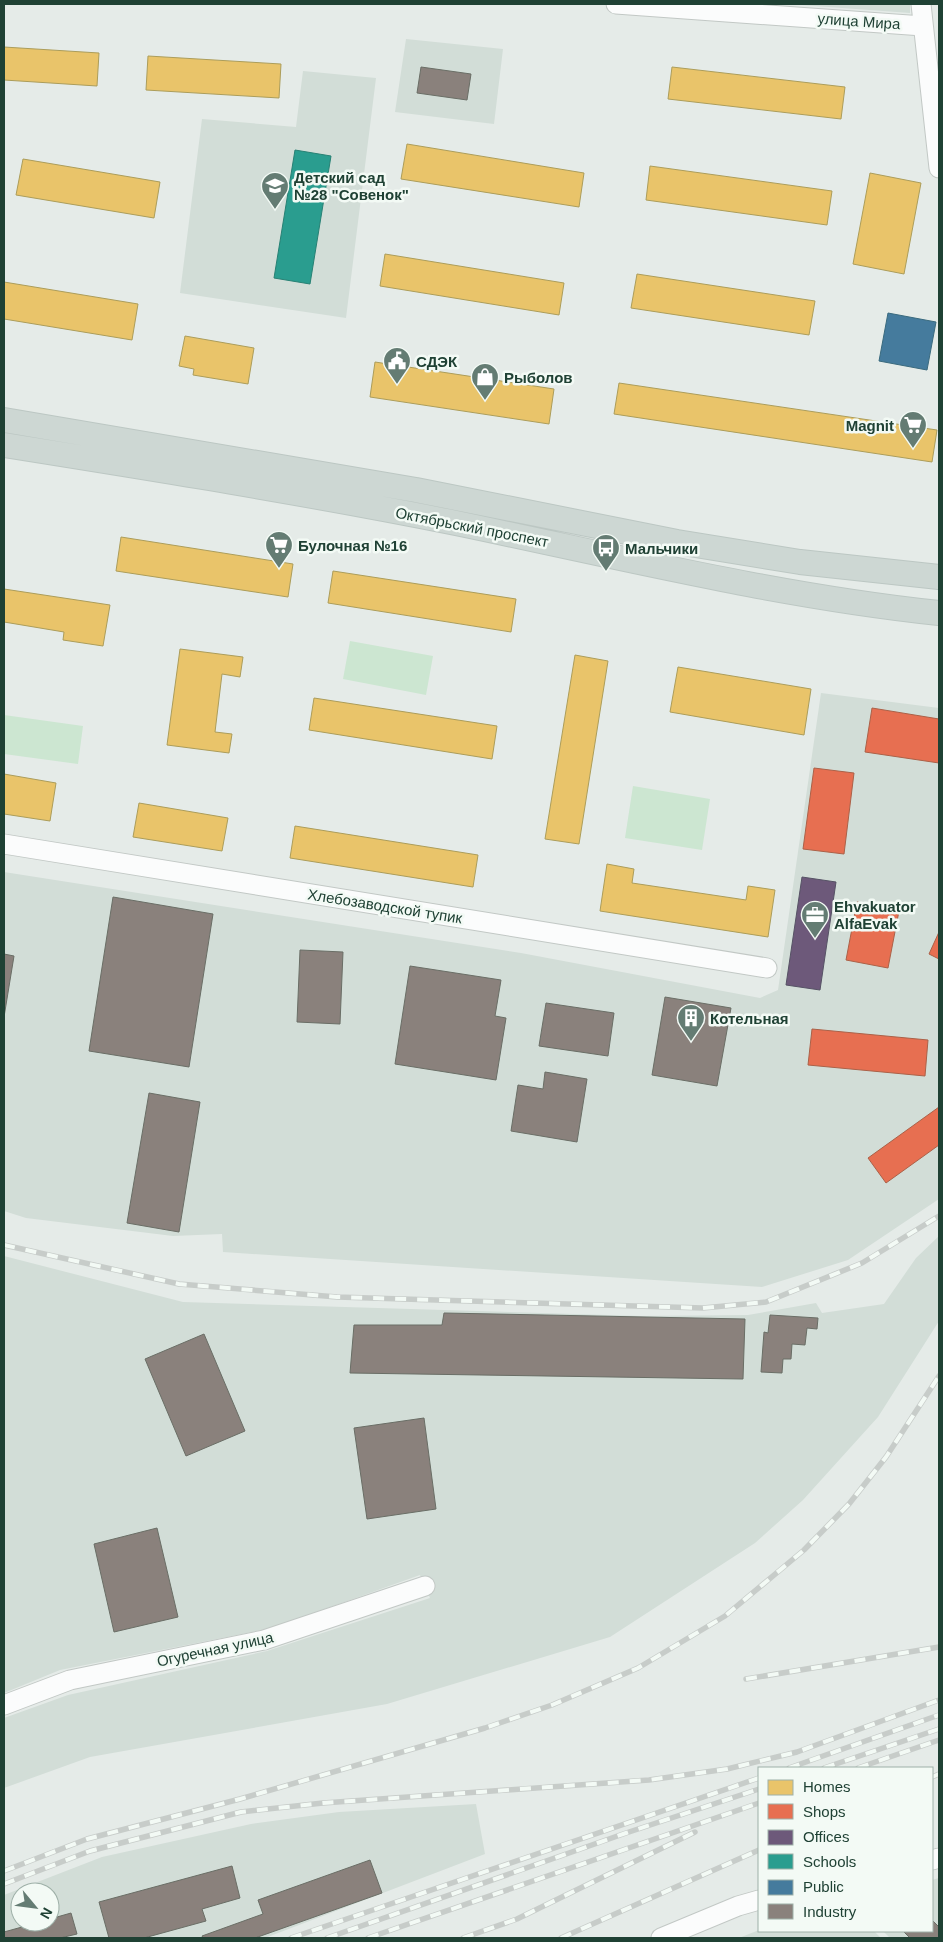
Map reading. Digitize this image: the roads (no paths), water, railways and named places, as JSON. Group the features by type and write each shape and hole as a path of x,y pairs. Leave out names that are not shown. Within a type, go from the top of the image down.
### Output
{"main road":[{"name":"Октябрьский проспект","path":"4,420 416,490 677,542 800,562 939,578"},
{"name":"Октябрьский проспект","path":"4,445 317,495 755,584 889,607 939,613"}],"street":[{"name":"улица Мира","path":"616,4 922,15"},
{"path":"922,15 939,168"},
{"name":"Хлебозаводской тупик","path":"4,844 767,968"},
{"name":"Огуречная улица","path":"4,1705 70,1680 264,1640 424,1586"},
{"path":"661,1938 738,1906 758,1900"}],"railway":[{"path":"4,1245 179,1284 337,1297 703,1308 766,1302 862,1263 939,1216"},
{"path":"4,1871 87,1839 240,1799 485,1728 552,1705 638,1668 725,1616 804,1550 849,1504 886,1457 939,1376"},
{"path":"746,1679 939,1647"},
{"path":"4,1884 90,1851 241,1812 323,1803 649,1780 727,1769 797,1752 939,1700"},
{"path":"792,1767 939,1715"},
{"path":"827,1767 939,1729"},
{"path":"861,1767 939,1740"},
{"path":"933,1777 939,1774"},
{"path":"291,1938 758,1778"},
{"path":"327,1938 626,1833 758,1789"},
{"path":"368,1938 758,1803"},
{"path":"463,1938 517,1919 695,1832"},
{"path":"561,1938 758,1850"}],"place":[{"name":"Детский сад №28 \"Совенок\"","path":"275,210"},
{"name":"СДЭК","path":"397,385"},
{"name":"Рыболов","path":"485,401"},
{"name":"Magnit","path":"913,449"},
{"name":"Булочная №16","path":"279,569"},
{"name":"Мальчики","path":"606,572"},
{"name":"Ehvakuator AlfaEvak","path":"815,939"},
{"name":"Котельная","path":"691,1042"}]}
